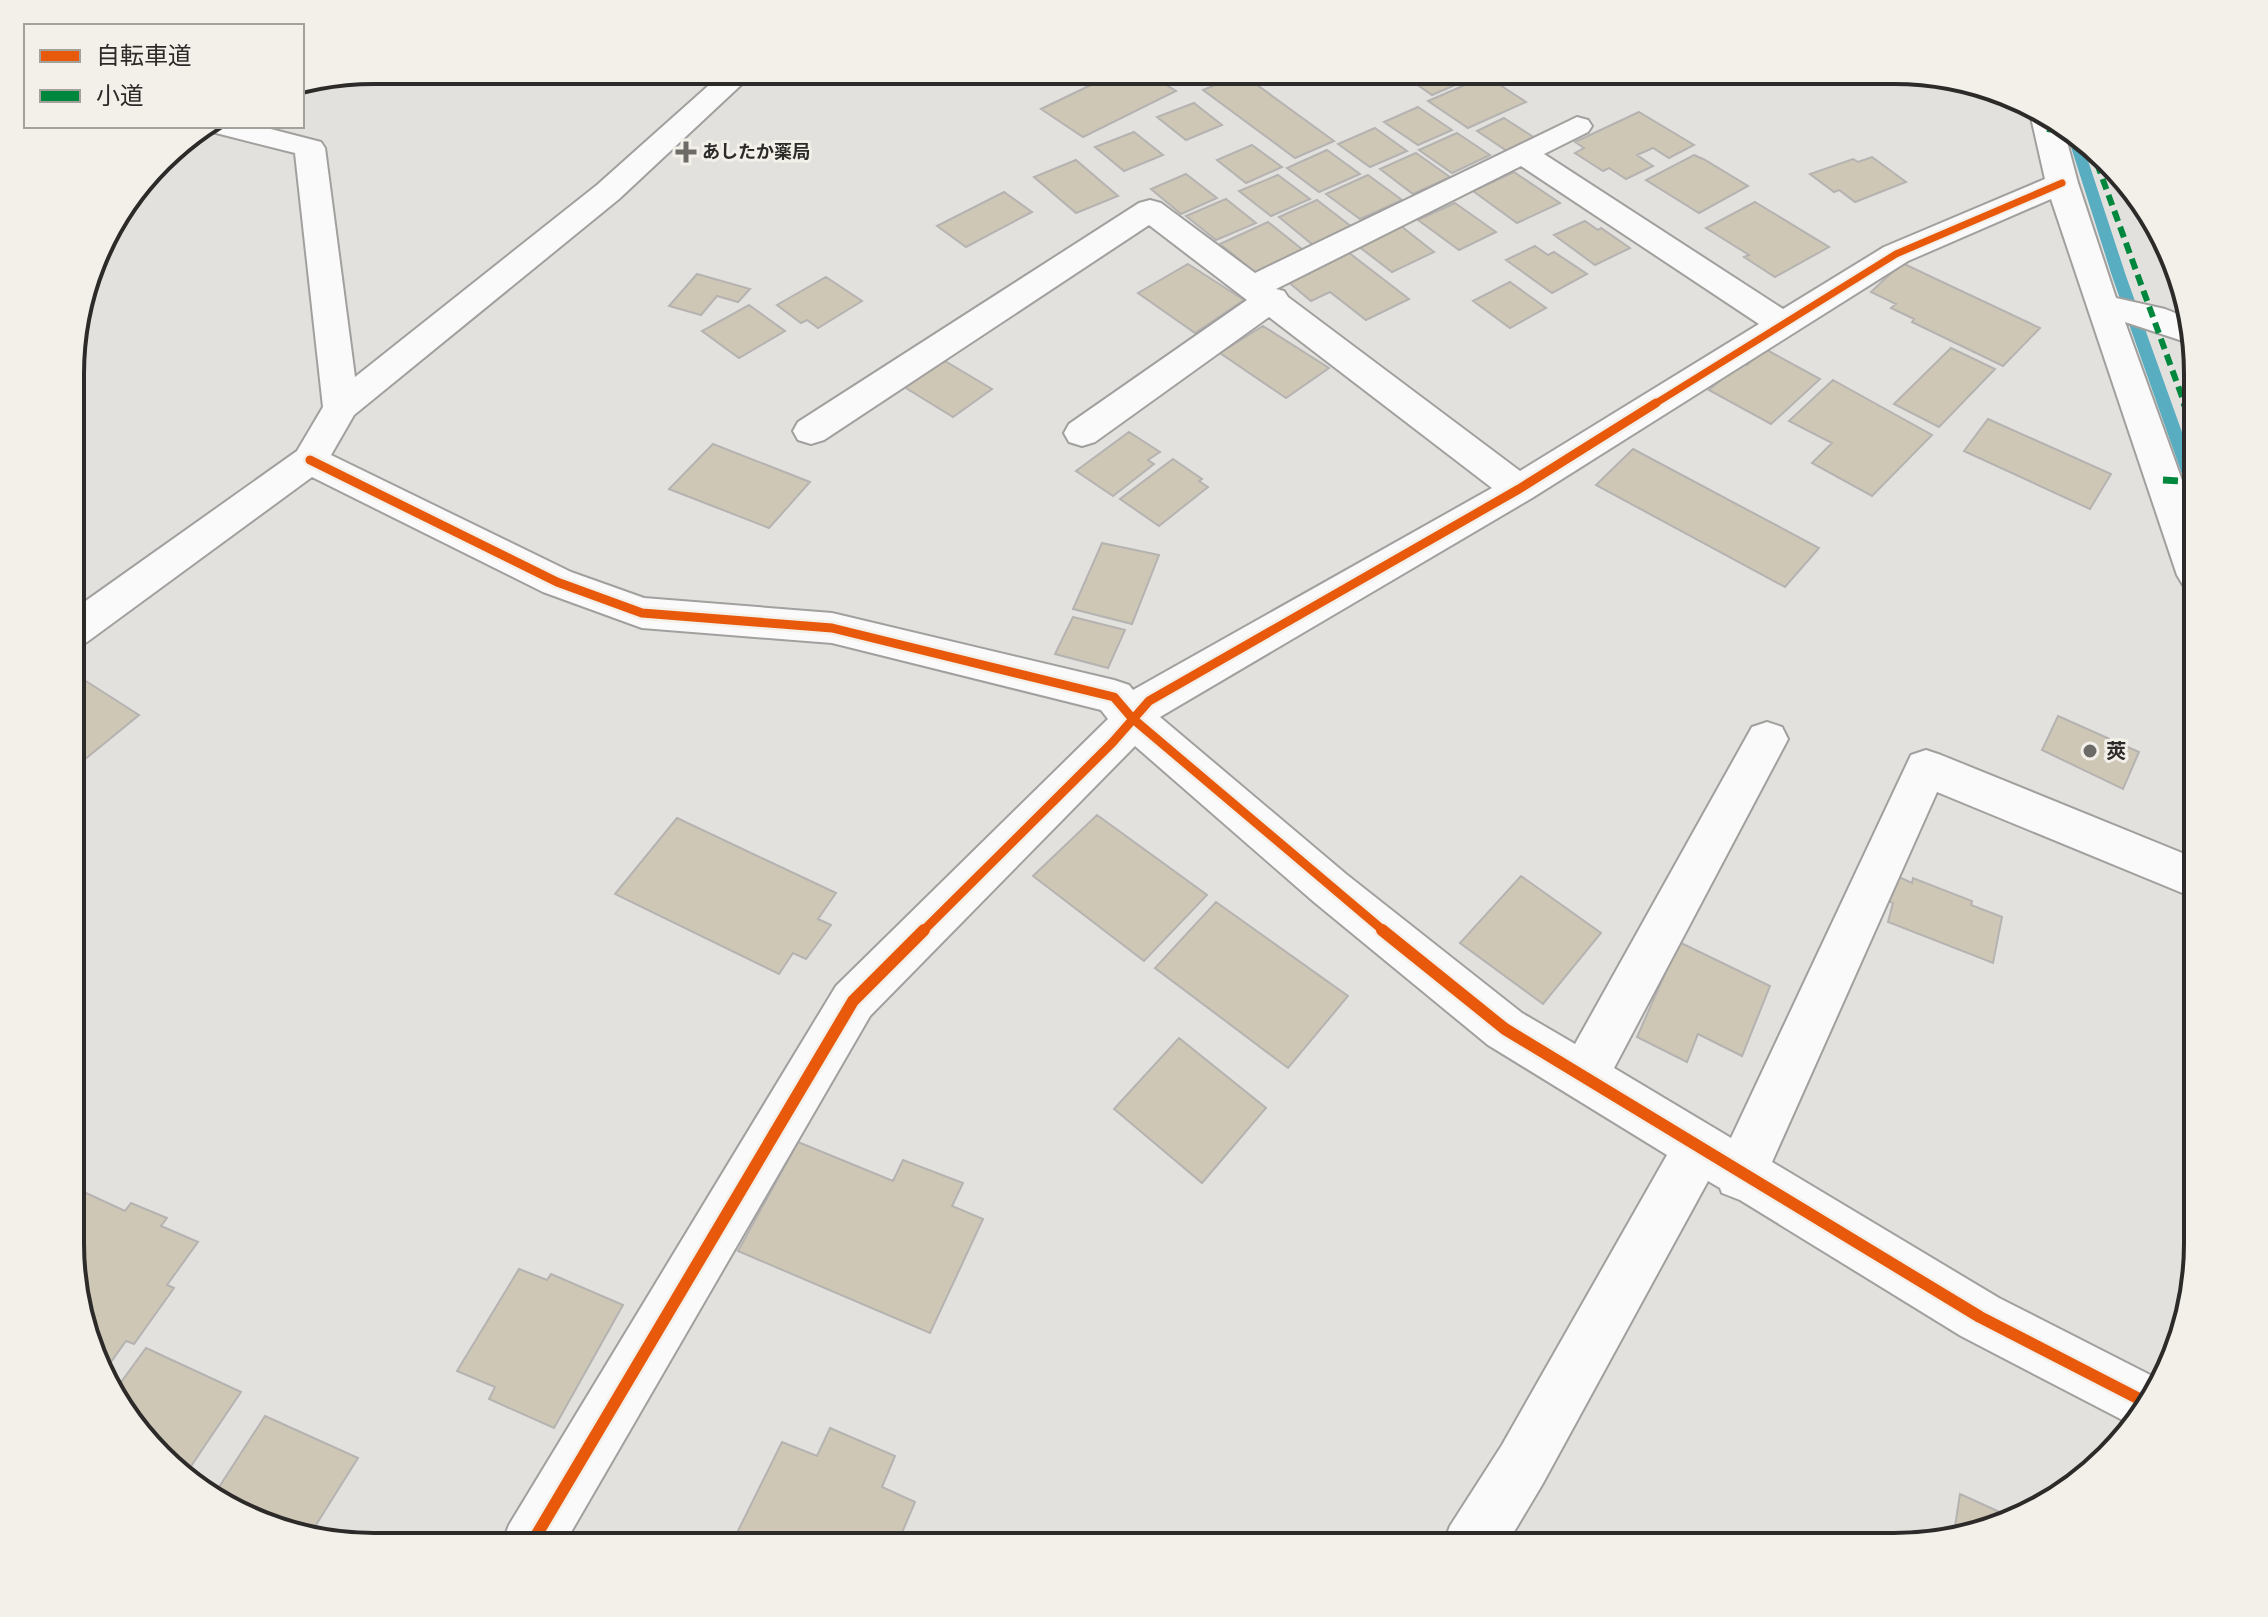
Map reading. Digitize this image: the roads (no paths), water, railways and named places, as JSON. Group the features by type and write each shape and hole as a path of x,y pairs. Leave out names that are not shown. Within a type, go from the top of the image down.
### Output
{"street":[{"path":"84,623 310,460 341,407 608,192 728,84"},
{"path":"1082,433 1263,293 1577,126"},
{"path":"231,128 310,148 341,407"},
{"path":"2049,129 2062,183 2121,310 2184,530"},
{"path":"1522,153 1781,323"},
{"path":"538,1533 853,1001 1112,743 1149,701 1289,618 1519,489 1896,254 2062,183"},
{"path":"811,431 1150,210 1519,489"},
{"path":"2121,310 2181,329"},
{"path":"310,460 557,582 642,613 832,628 1114,697 1132,718 1330,888 1505,1029 1719,1162 1980,1317 2138,1399"},
{"path":"1583,1077 1767,739"},
{"path":"1480,1533 1719,1162 1926,768 2184,874"}],"waterway":[{"path":"2078,150 2184,458"}],"place":[{"name":"あしたか薬局","path":"686,152"},
{"name":"莢","path":"2090,751"}]}
